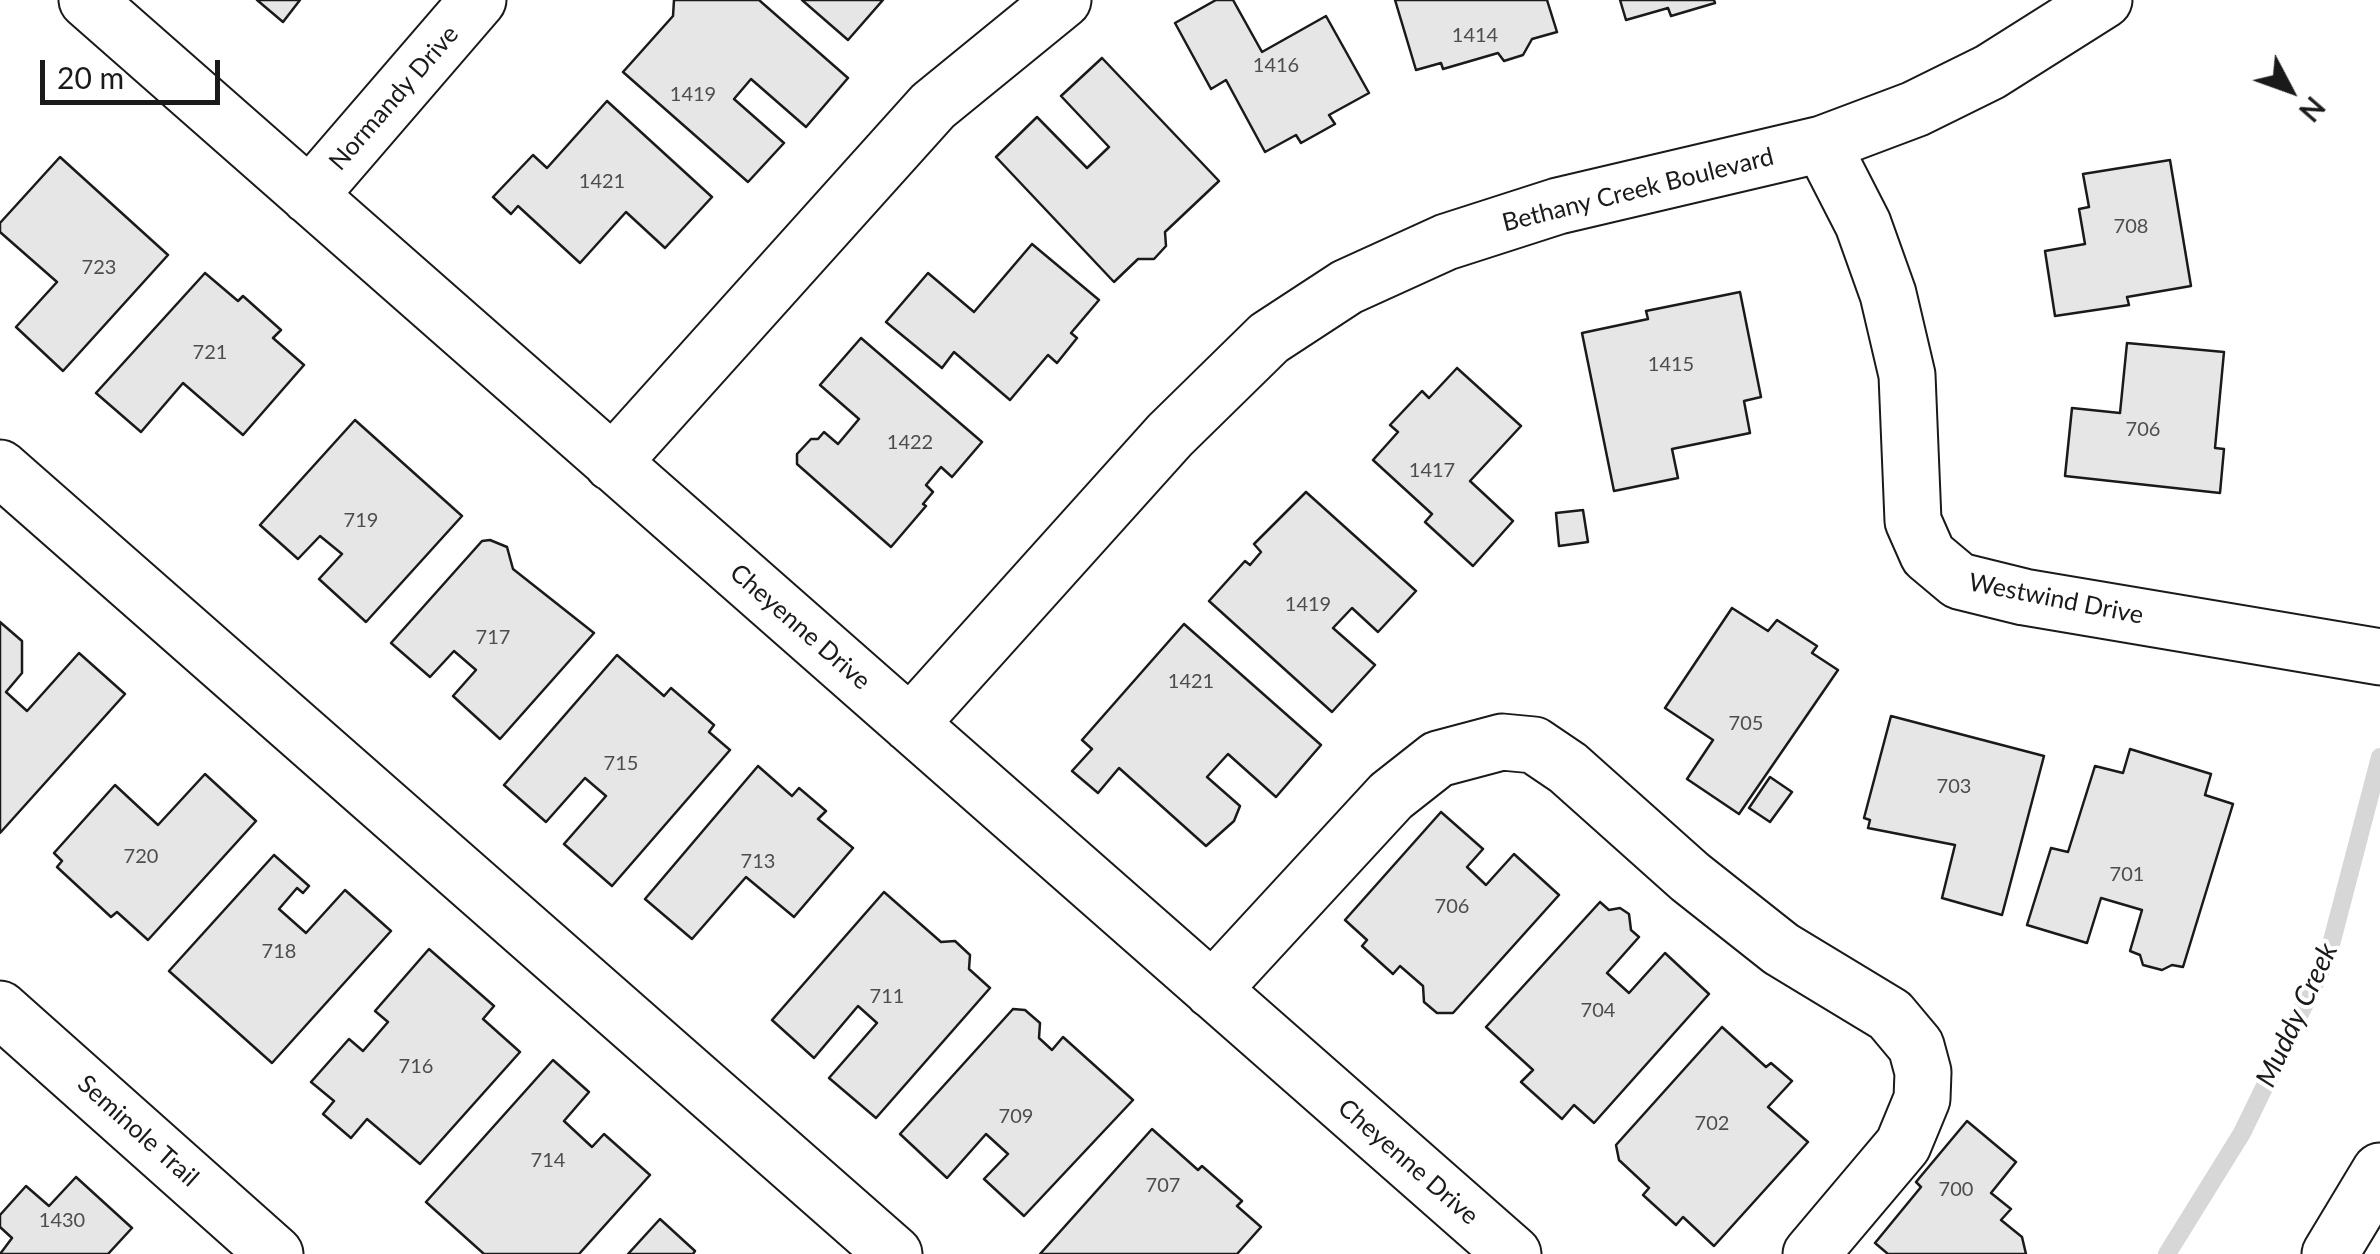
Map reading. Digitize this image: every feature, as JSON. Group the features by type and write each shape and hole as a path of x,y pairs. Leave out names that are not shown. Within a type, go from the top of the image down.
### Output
{"street":[{"name":"Cheyenne Drive","path":"87,0 1512,1254"},
{"name":"Normandy Drive","path":"309,196 478,0"},
{"path":"612,463 933,106 1063,0"},
{"name":"Bethany Creek Boulevard","path":"910,724 1170,434 1268,338 1347,287 1446,242 1558,206 1822,144 1915,109 1990,72 2104,0"},
{"name":"Westwind Drive","path":"1822,144 1863,224 1888,294 1907,375 1913,521 1928,555 1959,582 2024,597 2380,657"},
{"path":"0,468 894,1254"},
{"path":"1212,990 1392,796 1438,758 1502,742 1534,746 1568,768 1690,877 1781,950 1890,1014 1916,1046 1924,1072 1922,1099 1903,1145 1811,1254"},
{"name":"Seminole Trail","path":"8,1032 276,1254"},
{"path":"2330,1254 2380,1171"}],"building":[{"path":"257,0 300,0 283,22"},
{"path":"674,0 759,0 848,78 806,127 751,79 734,99 784,143 748,182 623,72 673,16"},
{"path":"802,0 883,0 848,40"},
{"path":"1216,0 1233,0 1262,52 1326,16 1369,93 1329,115 1335,124 1301,143 1296,135 1265,152 1226,80 1211,89 1175,23"},
{"path":"1395,0 1547,0 1557,32 1532,39 1523,55 1504,61 1498,53 1443,69 1441,63 1416,70"},
{"path":"1620,0 1715,3 1671,16 1668,8 1626,20"},
{"path":"1102,58 1219,181 1165,232 1166,246 1154,259 1138,259 1114,282 996,157 1037,117 1087,168 1109,147 1061,96"},
{"path":"607,101 712,197 665,248 626,212 580,263 518,206 511,214 493,197 533,155 547,168"},
{"path":"60,157 168,255 63,371 16,327 57,282 0,232 0,223"},
{"path":"2170,160 2191,286 2127,297 2129,305 2055,316 2045,251 2085,244 2079,209 2089,207 2083,174"},
{"path":"1032,244 1099,300 1071,333 1077,338 1057,363 1048,355 1010,400 954,352 942,368 886,322 928,273 974,312"},
{"path":"205,273 238,301 243,296 281,330 273,338 304,365 243,435 183,383 141,432 96,393"},
{"path":"1740,292 1761,397 1744,401 1750,433 1672,449 1678,478 1614,491 1582,333 1648,319 1646,311"},
{"path":"861,338 982,442 952,477 941,467 926,485 933,492 923,504 926,506 891,547 797,464 797,454 811,439 818,439 824,432 838,444 859,419 820,385"},
{"path":"2127,343 2224,352 2215,448 2224,449 2220,493 2065,476 2072,408 2120,413"},
{"path":"1457,368 1521,426 1470,481 1513,521 1473,566 1425,522 1432,514 1373,460 1398,432 1390,425 1422,391 1429,398"},
{"path":"355,420 462,516 366,622 319,579 342,554 320,536 298,559 260,525"},
{"path":"1306,492 1416,591 1378,632 1352,608 1333,628 1375,665 1332,712 1209,601 1245,561 1250,565 1261,552 1254,544"},
{"path":"1583,510 1588,542 1559,546 1556,513"},
{"path":"482,541 507,547 513,569 594,633 500,739 453,696 476,670 454,651 430,677 391,643"},
{"path":"1732,608 1768,631 1777,620 1817,646 1812,653 1838,670 1739,814 1687,779 1713,740 1665,708"},
{"path":"0,622 22,641 22,673 6,692 27,711 79,653 125,694 0,833"},
{"path":"1184,624 1321,745 1276,797 1228,754 1207,777 1240,806 1234,821 1206,846 1119,768 1098,793 1072,771 1092,749 1082,740"},
{"path":"617,655 664,696 671,688 714,725 709,732 730,750 612,886 564,844 606,796 585,778 546,822 504,785"},
{"path":"1891,716 2044,756 2002,915 1942,898 1955,845 1868,828 1870,820 1864,818"},
{"path":"2130,749 2211,774 2205,795 2233,804 2183,967 2172,965 2162,970 2143,965 2140,955 2130,951 2142,910 2101,898 2087,943 2027,925 2051,848 2068,852 2095,766 2123,773"},
{"path":"758,766 792,796 799,788 826,811 818,819 853,848 794,917 746,877 692,939 645,899"},
{"path":"205,774 256,821 148,940 117,912 111,917 57,867 62,861 54,853 115,785 158,825"},
{"path":"1770,777 1792,792 1770,822 1749,808"},
{"path":"1441,812 1483,849 1467,867 1486,885 1514,854 1559,895 1453,1013 1437,1013 1424,1002 1423,986 1400,966 1393,974 1362,946 1367,940 1345,920"},
{"path":"274,855 309,886 303,893 297,888 279,909 306,933 345,890 391,931 272,1063 169,971"},
{"path":"884,892 941,942 955,941 970,955 969,969 990,988 876,1118 829,1078 877,1023 858,1006 814,1058 772,1020"},
{"path":"1600,902 1609,910 1620,908 1629,914 1631,930 1639,937 1607,973 1629,993 1665,953 1709,994 1594,1123 1574,1105 1562,1119 1521,1082 1533,1070 1486,1027"},
{"path":"429,949 494,1006 483,1019 520,1052 420,1164 367,1119 351,1138 323,1114 334,1101 311,1082 349,1039 363,1051 388,1022 375,1011"},
{"path":"1013,1009 1025,1010 1040,1023 1039,1038 1052,1050 1063,1037 1133,1100 1024,1216 984,1179 1008,1154 986,1134 947,1178 900,1134"},
{"path":"1722,1027 1766,1067 1771,1063 1792,1081 1768,1107 1808,1142 1714,1246 1683,1217 1676,1225 1643,1195 1649,1188 1619,1160 1616,1145"},
{"path":"553,1060 589,1092 564,1121 592,1147 604,1134 650,1175 579,1254 484,1254 426,1202"},
{"path":"1967,1121 2016,1162 1991,1193 2011,1209 2001,1220 2022,1237 2026,1254 1888,1254 1875,1243 1921,1187 1916,1182"},
{"path":"1152,1129 1198,1170 1202,1166 1242,1201 1237,1206 1261,1227 1237,1254 1040,1254"},
{"path":"76,1177 132,1228 108,1254 0,1254 12,1238 0,1227 0,1215 26,1186 49,1206"},
{"path":"660,1219 695,1251 693,1254 628,1254"}],"waterway":[{"name":"Muddy Creek","path":"2167,1254 2242,1133 2328,956 2380,757"}]}
